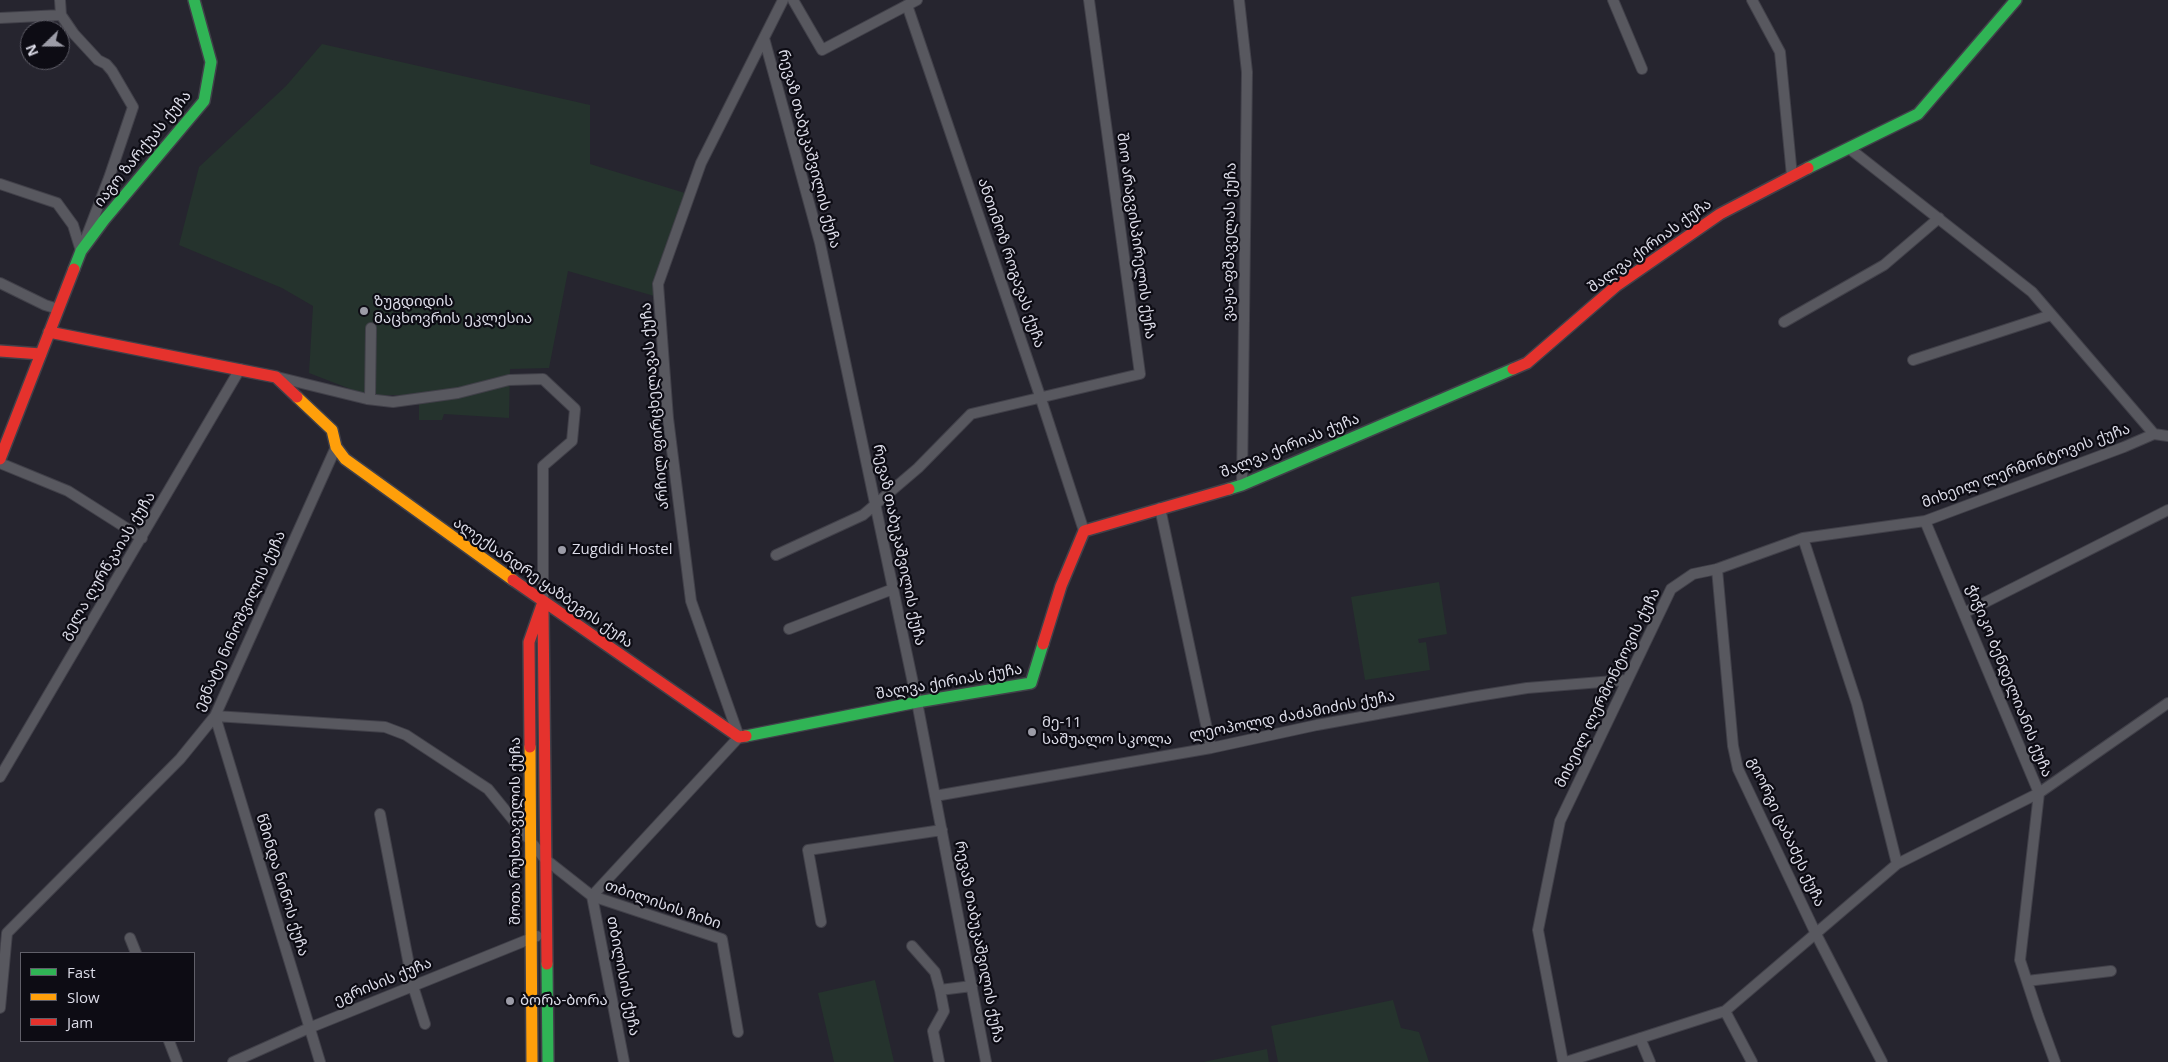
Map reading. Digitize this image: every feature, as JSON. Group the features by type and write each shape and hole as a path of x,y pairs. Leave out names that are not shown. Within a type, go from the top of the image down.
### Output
{"street":[{"path":"60,0 62,16 74,34 98,60 106,64 112,71 133,107 109,178 81,251"},
{"name":"იაგო ზარქუას ქუჩა","path":"0,461 81,251 104,220 204,101 211,62 194,0"},
{"name":"არჩილ ფირცხელავას ქუჩა","path":"739,736 691,601 668,418 658,284 702,162 783,0"},
{"path":"793,0 822,50 917,0"},
{"name":"შიო არაგვისპირელის ქუჩა","path":"1040,396 1140,374 1089,0"},
{"name":"ვაჟა-ფშაველას ქუჩა","path":"1238,0 1246,72 1242,484"},
{"path":"1613,0 1642,70"},
{"path":"1752,0 1780,52 1792,176"},
{"name":"შალვა ქირიას ქუჩა","path":"739,736 917,702 1031,683 1061,586 1084,531 1242,484 1527,363 1616,286 1720,214 1918,114 2016,0"},
{"name":"ანთიმოზ როგავას ქუჩა","path":"907,5 1084,531"},
{"path":"0,18 62,16"},
{"name":"რევაზ თაბუკაშვილის ქუჩა","path":"764,38 820,243 917,702 986,1062"},
{"path":"1850,149 2032,292 2154,434 2168,436"},
{"path":"0,184 57,203 73,224 81,251"},
{"path":"1784,322 1884,265 1939,218"},
{"path":"0,283 45,305 58,309"},
{"path":"1913,360 2051,315"},
{"path":"49,332 240,369 370,399 371,328"},
{"path":"0,351 41,354"},
{"name":"გელა ღურწკაიას ქუჩა","path":"0,777 240,369"},
{"path":"276,377 332,430 336,447"},
{"name":"შოთა რუსთაველის ქუჩა","path":"370,399 392,402 458,393 509,380 543,379 575,408 572,441 543,466 542,602 545,644 545,859 548,1062"},
{"path":"776,555 863,515 918,468 971,414 1040,396"},
{"name":"მიხეილ ლერმონტოვის ქუჩა","path":"1564,1062 1538,930 1560,821 1626,680 1671,590 1693,574 1717,568 1803,538 1925,521 2154,434"},
{"name":"ალექსანდრე ყაზბეგის ქუჩა","path":"336,447 345,459 359,470 542,602 739,736"},
{"name":"ეგნატე ნინოშვილის ქუჩა","path":"0,1008 3,931 180,758 215,716 336,447"},
{"path":"0,461 68,491 142,538"},
{"path":"1160,508 1211,748"},
{"path":"1964,613 2168,510"},
{"name":"ჭიჭიკო ბენდელიანის ქუჩა","path":"1925,521 2038,793 2020,960 2056,1062"},
{"path":"1803,538 1857,704 1897,864"},
{"name":"გიორგი ცაბაძეს ქუჩა","path":"1717,568 1733,746 1738,769 1816,934 1882,1062"},
{"path":"789,629 893,589"},
{"name":"შოთა რუსთაველის ქუჩა","path":"532,1062 532,842 529,642 542,602"},
{"name":"ლეოპოლდ ძაძამიძის ქუჩა","path":"935,796 1211,748 1317,725 1471,697 1527,688 1626,680"},
{"path":"1564,1062 1725,1011 1897,864 2038,793 2168,703"},
{"path":"215,716 385,727 406,735 488,789 545,859 592,896 739,736"},
{"name":"წმინდა ნინოს ქუჩა","path":"215,716 320,1062"},
{"path":"380,814 413,986 426,1024"},
{"path":"822,922 808,850 942,830"},
{"name":"თბილისის ჩიხი","path":"592,896 722,939 738,1032"},
{"name":"თბილისის ქუჩა","path":"592,896 624,1062"},
{"name":"ეგრისის ქუჩა","path":"233,1062 309,1028 546,933"},
{"path":"130,938 136,952"},
{"path":"912,946 935,972 940,990 944,1012 933,1031 939,1062"},
{"path":"2027,982 2111,971"},
{"path":"940,990 972,986"},
{"path":"1725,1011 1752,1062"},
{"path":"1640,1038 1650,1062"},
{"path":"169,1042 177,1062"}],"shaded area":[{"path":"322,44 590,105 590,164 685,193 671,244 661,298 568,271 549,368 510,369 509,418 444,414 442,420 419,420 419,395 366,395 309,373 313,306 282,288 179,245 199,167 286,86"},
{"path":"1439,582 1447,634 1418,639 1419,643 1426,642 1430,670 1365,680 1351,597"},
{"path":"875,980 894,1062 834,1062 818,993"},
{"path":"1393,1000 1401,1028 1419,1032 1429,1062 1278,1062 1271,1026"},
{"path":"1267,1049 1269,1062 1203,1062"}],"traffic: fast":[{"path":"74,269 81,251 104,220 204,101 211,62 194,0"},
{"path":"1808,168 1918,114 2016,0"},
{"path":"1229,489 1513,369"},
{"path":"746,736 917,702 1031,683 1043,644"},
{"path":"547,964 548,1062"}],"traffic: slow":[{"path":"297,397 332,430 336,447 345,459 513,580"},
{"path":"530,747 532,1062"}],"traffic: jam":[{"path":"1513,369 1527,363 1616,286 1720,214 1808,168"},
{"path":"0,459 74,269"},
{"path":"49,332 276,377 297,397"},
{"path":"0,351 41,354"},
{"path":"1043,644 1061,586 1084,531 1229,489"},
{"path":"513,580 739,737 746,736"},
{"path":"530,747 529,642 543,602"},
{"path":"543,610 547,964"}],"place":[{"name":"ზუგდიდის მაცხოვრის ეკლესია","path":"364,311"},
{"name":"Zugdidi Hostel","path":"562,550"},
{"name":"მე-11 საშუალო სკოლა","path":"1032,732"},
{"name":"ბორა-ბორა","path":"510,1001"}]}
